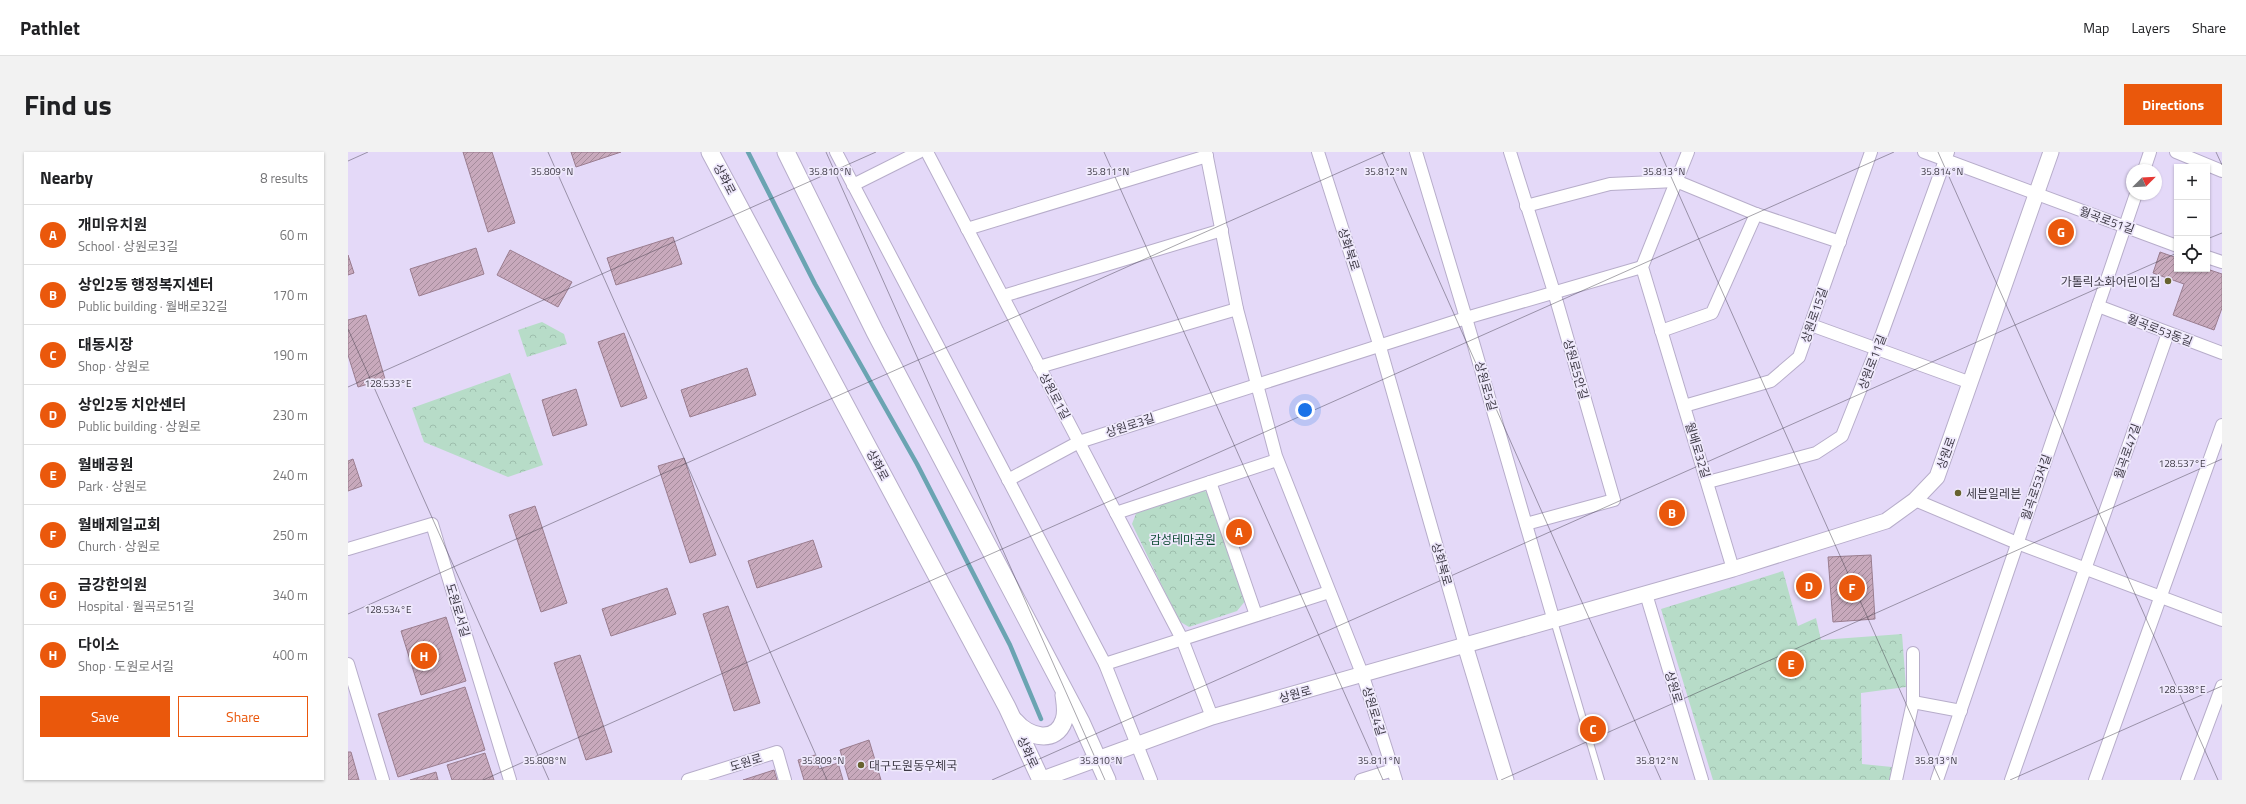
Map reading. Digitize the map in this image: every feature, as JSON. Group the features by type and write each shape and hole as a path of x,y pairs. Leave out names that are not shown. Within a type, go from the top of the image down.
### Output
{"main road":[{"name":"상화로","path":"710,152 1012,718 1041,780"},
{"path":"786,152 875,332 1063,688 1107,780"},
{"path":"1012,718 1019,726 1033,735 1039,737 1052,735 1058,731 1064,720 1065,709 1063,688"}],"street":[{"path":"836,152 1105,664 1151,780"},
{"path":"853,185 919,152"},
{"name":"상원로1길","path":"927,152 1182,639 1212,717"},
{"name":"상화북로","path":"1318,152 1380,347 1506,780"},
{"name":"상원로5길","path":"1416,152 1554,621"},
{"name":"상원로5안길","path":"1510,152 1554,292 1614,500 1526,524"},
{"path":"1257,384 1380,347 1466,318 1642,267 1688,152"},
{"name":"상원로15길","path":"1684,406 1771,381 1799,358 1871,152"},
{"name":"월곡로51길","path":"1924,152 1947,156 2037,194 2174,245"},
{"name":"상원로","path":"1041,780 1097,758 1212,717 1363,676 1466,644 1554,621 1733,570 1886,521 1915,500 1937,477 2051,152"},
{"path":"2146,164 2150,152"},
{"path":"2176,152 2222,171"},
{"path":"968,229 1206,154 1237,309 1277,460 1363,676"},
{"name":"상원로11길","path":"1708,482 1816,453 1842,436 1876,350 1947,156"},
{"path":"1526,206 1610,184 1676,181 1756,214 1840,242"},
{"name":"월곡로53서길","path":"1937,780 2134,200"},
{"path":"1661,331 1712,313 1756,214"},
{"path":"1003,296 1222,230"},
{"path":"2210,258 2222,262"},
{"name":"월배로32길","path":"1642,267 1708,482 1733,570"},
{"name":"월곡로53동길","path":"2098,306 2222,352"},
{"path":"1039,367 1237,309"},
{"path":"1811,325 1876,350 1971,383"},
{"name":"월곡로47길","path":"2011,780 2168,333"},
{"name":"상원로3길","path":"1008,480 1079,442 1257,384"},
{"path":"2095,780 2222,425"},
{"path":"1116,513 1277,460"},
{"path":"1210,482 1256,615"},
{"path":"1915,500 2017,543 2222,620"},
{"name":"도원로서길","path":"348,549 432,524 510,780"},
{"path":"1105,664 1329,592"},
{"name":"상원로","path":"1646,594 1702,780"},
{"path":"1896,780 1913,702 1914,653"},
{"path":"348,664 383,780"},
{"name":"상원로4길","path":"1360,780 1394,775 1363,676"},
{"path":"2187,780 2222,686"},
{"path":"1913,702 1960,711"},
{"name":"도원로","path":"688,780 777,752 785,780"}],"lane":[{"path":"1554,621 1601,780"}],"green space":[{"path":"542,322 564,334 567,344 527,357 518,330"},
{"path":"510,373 543,465 508,477 424,442 412,408"},
{"name":"감성테마공원","path":"1201,489 1210,494 1246,600 1237,611 1189,627 1179,621 1132,524 1137,511"},
{"path":"1783,571 1798,626 1816,618 1821,640 1902,634 1906,687 1861,693 1862,764 1892,767 1890,780 1713,780 1661,609"}],"building":[{"path":"463,152 492,152 515,223 488,232"},
{"path":"571,152 621,152 576,167"},
{"path":"673,237 682,264 616,285 607,258"},
{"path":"476,248 484,274 419,296 410,269"},
{"path":"510,250 572,282 558,307 497,275"},
{"path":"2160,252 2174,257 2174,272 2210,272 2210,270 2222,274 2222,308 2214,330 2173,315 2184,284 2153,273"},
{"path":"348,255 354,273 348,275"},
{"path":"366,315 385,379 358,387 348,355 348,320"},
{"path":"624,333 647,398 621,407 598,342"},
{"path":"747,368 756,395 690,417 681,390"},
{"path":"576,389 587,425 553,436 542,400"},
{"path":"684,458 716,555 690,563 658,466"},
{"path":"353,459 362,486 348,491 348,461"},
{"path":"535,506 567,603 541,612 509,515"},
{"path":"813,540 822,567 757,588 748,561"},
{"path":"1871,555 1875,619 1833,622 1828,557"},
{"path":"1814,573 1821,592 1805,598 1797,580"},
{"path":"667,588 676,614 611,636 602,609"},
{"path":"728,606 760,703 734,711 703,614"},
{"path":"446,617 466,681 421,695 401,631"},
{"path":"580,655 612,752 586,760 554,663"},
{"path":"465,687 485,750 398,777 378,714"},
{"name":"대구도원동우체국","path":"869,740 881,780 849,780 840,750"},
{"path":"348,752 351,752 359,780 348,780"},
{"path":"485,753 494,780 452,780 447,765"},
{"path":"815,755 819,769 838,763 843,780 804,780 798,760"},
{"path":"774,770 777,780 743,780"},
{"path":"436,772 438,780 410,780"}],"waterway":[{"path":"748,152 815,284 917,464 1010,645 1041,719"}],"place":[{"name":"금강한의원","path":"2061,232"},
{"name":"가톨릭소화어린이집","path":"2168,281"},
{"name":"세븐일레븐","path":"1958,493"},
{"name":"상인2동 행정복지센터","path":"1672,513"},
{"name":"개미유치원","path":"1239,532"},
{"name":"상인2동 치안센터","path":"1809,586"},
{"name":"월배제일교회","path":"1852,588"},
{"name":"다이소","path":"424,656"},
{"name":"월배공원","path":"1791,664"},
{"name":"대동시장","path":"1593,729"},
{"name":"대구도원동우체국","path":"861,765"}]}
